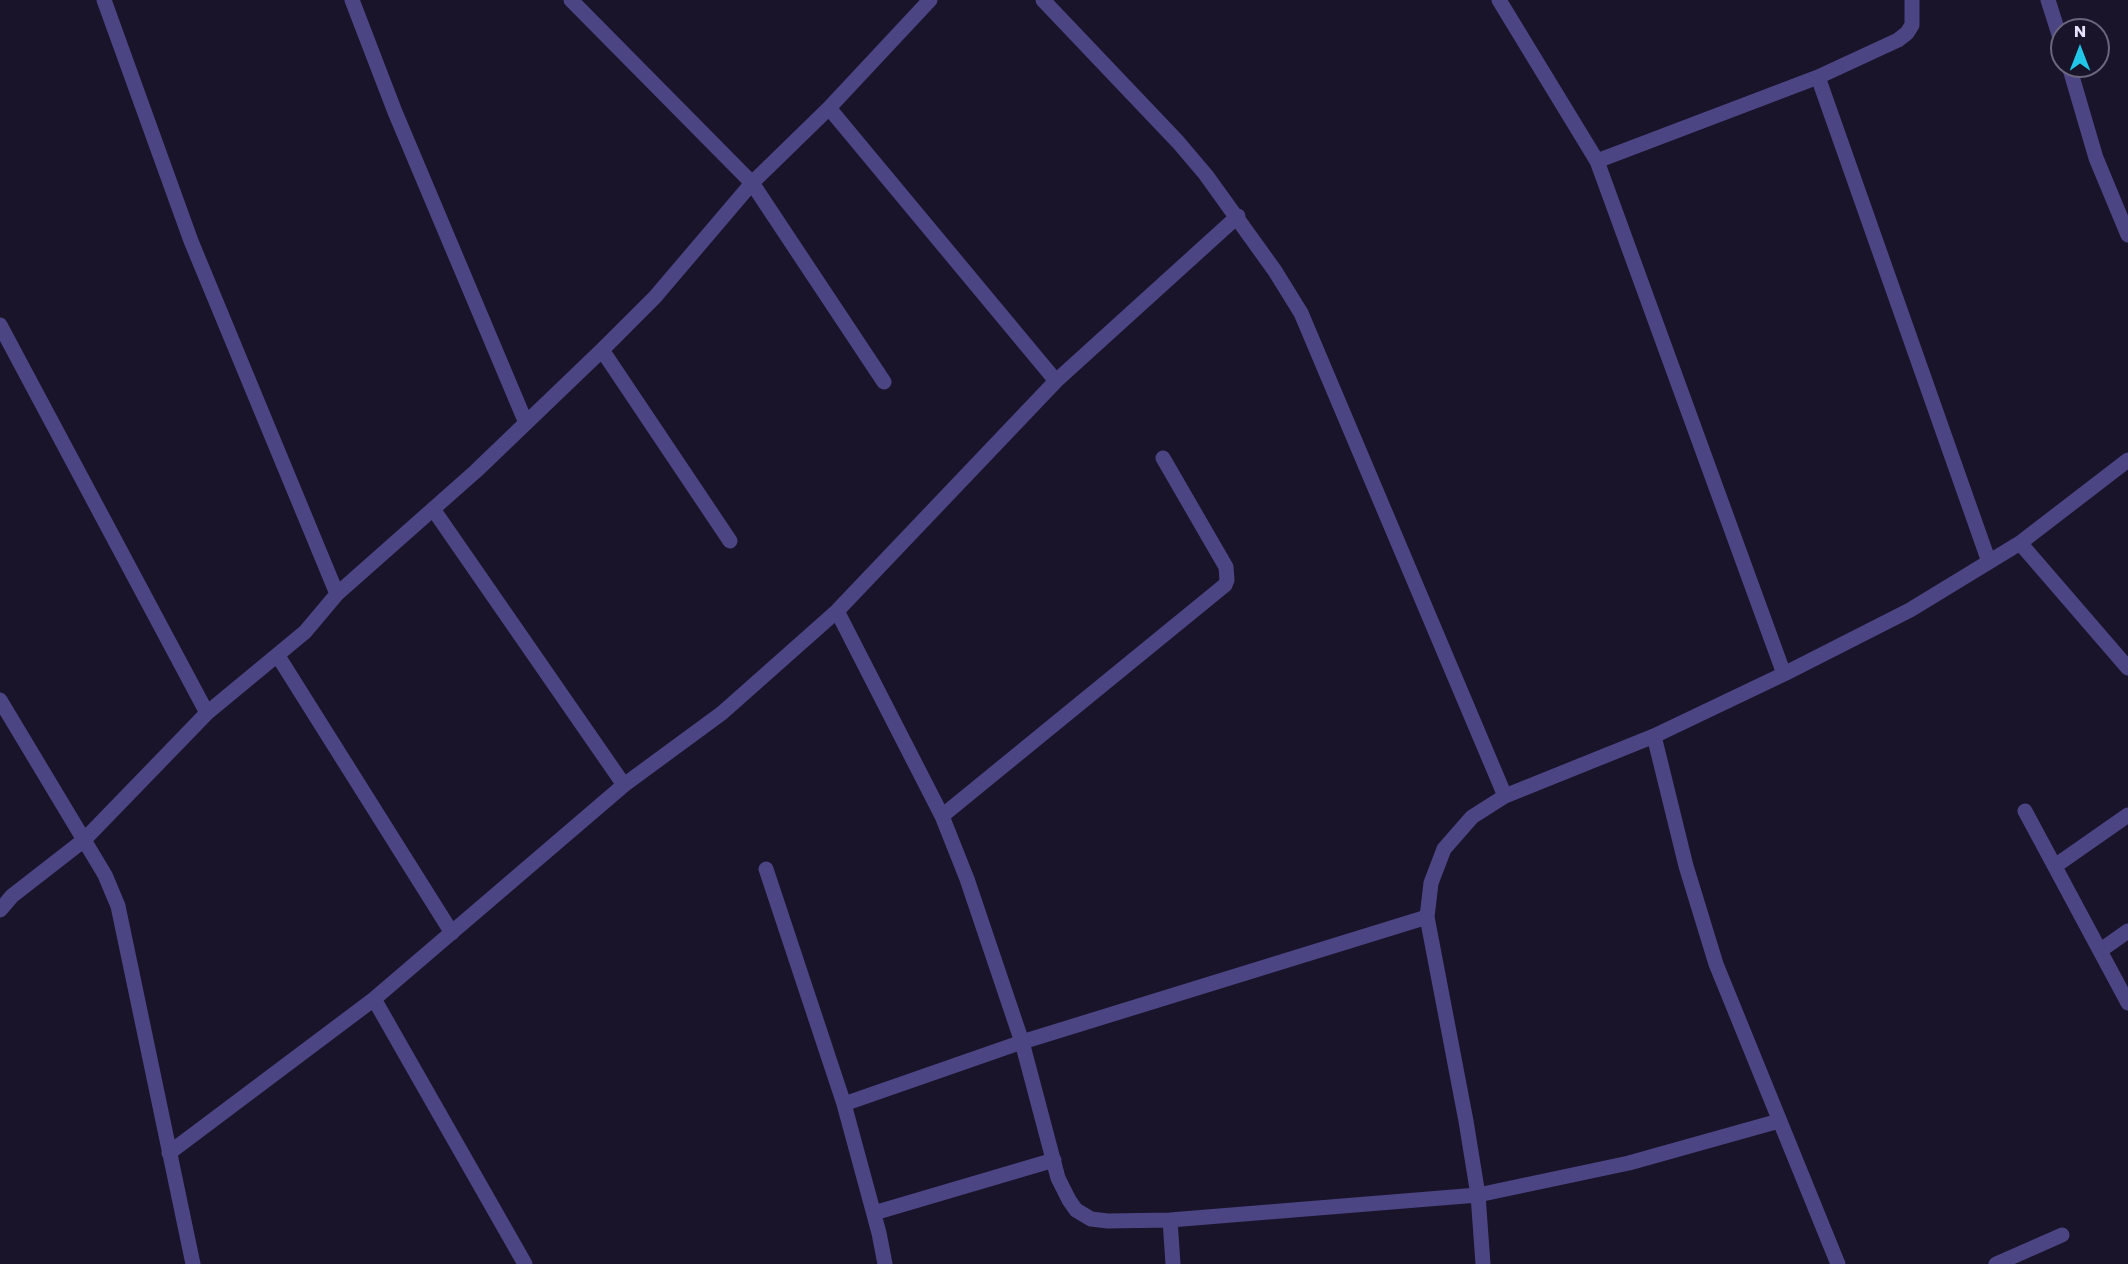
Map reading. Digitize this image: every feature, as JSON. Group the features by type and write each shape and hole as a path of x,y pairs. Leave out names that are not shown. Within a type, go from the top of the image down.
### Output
{"street":[{"path":"105,0 190,241 338,594"},
{"path":"352,0 395,112 526,423"},
{"path":"571,0 752,183 885,382"},
{"path":"0,910 12,896 84,840 207,713 305,632 338,594 476,471 602,350 655,297 752,183 829,108 930,0"},
{"path":"1043,0 1178,142 1238,216 1301,313 1505,796"},
{"path":"1499,0 1597,161 1784,674"},
{"path":"1597,161 1818,77 1898,40 1907,33 1912,25 1912,0"},
{"path":"2048,0 2054,18"},
{"path":"1818,77 1989,562"},
{"path":"2072,78 2096,158 2128,235"},
{"path":"829,108 1056,381"},
{"path":"169,1153 374,999 412,964 452,933 624,785 722,713 837,611 1056,381 1238,216"},
{"path":"0,326 207,713"},
{"path":"602,350 730,541"},
{"path":"942,816 1225,585 1226,567 1163,458"},
{"path":"1483,1264 1478,1195 1427,917 1431,883 1444,849 1472,817 1505,796 1654,736 1784,674 1910,609 2020,543 2128,460"},
{"path":"433,509 624,785"},
{"path":"2020,543 2128,668"},
{"path":"837,611 942,816 967,879 1022,1042 1058,1178 1076,1210 1091,1219 1170,1220 1478,1195 1629,1163 1779,1121"},
{"path":"278,656 452,933"},
{"path":"0,700 105,875 118,906 193,1264"},
{"path":"1654,736 1686,866 1716,964 1838,1264"},
{"path":"2025,811 2128,1003"},
{"path":"2055,866 2128,815"},
{"path":"766,870 844,1104 874,1213 885,1264"},
{"path":"844,1104 1022,1042 1427,917"},
{"path":"2101,950 2128,931"},
{"path":"374,999 525,1264"},
{"path":"874,1213 1054,1160"},
{"path":"1170,1220 1173,1264"},
{"path":"1996,1264 2062,1235"}]}
